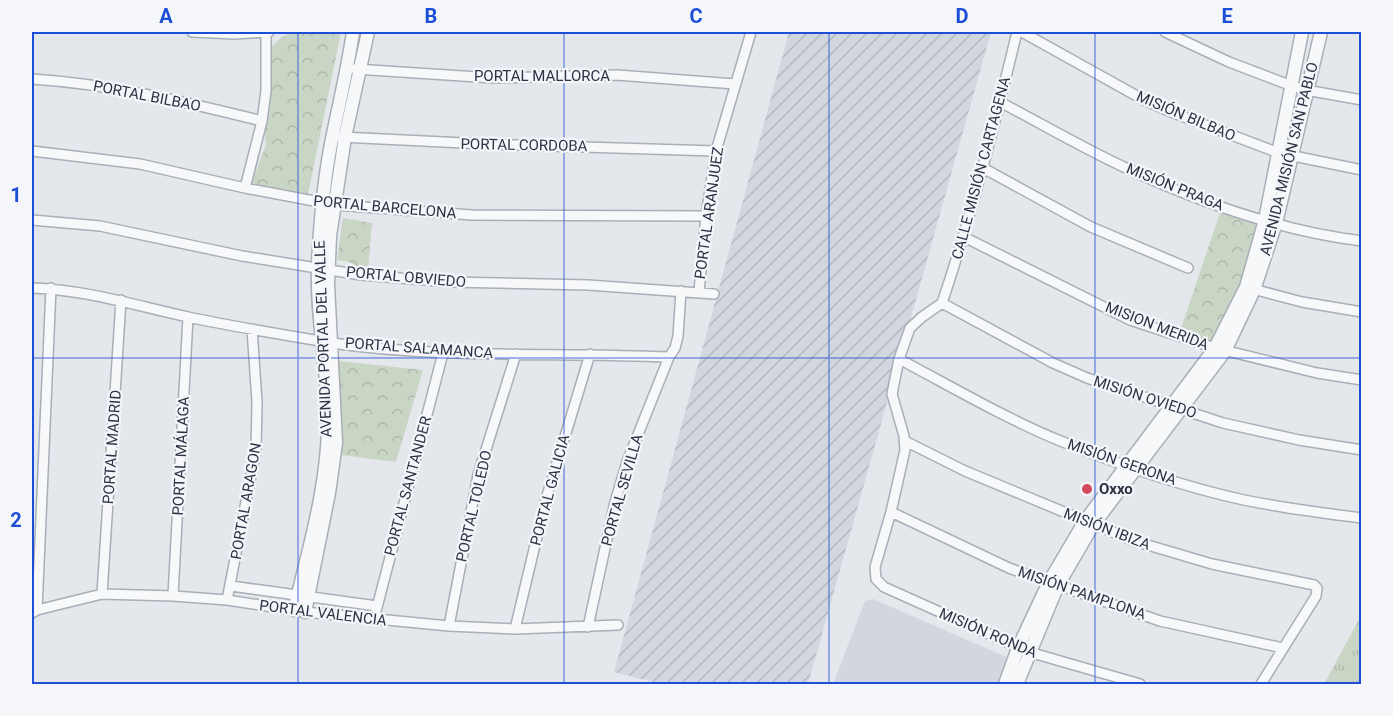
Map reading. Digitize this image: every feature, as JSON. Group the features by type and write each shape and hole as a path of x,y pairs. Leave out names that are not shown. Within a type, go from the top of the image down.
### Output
{"street":[{"path":"192,32 234,34 269,32 262,121 245,188"},
{"name":"AVENIDA PORTAL DEL VALLE","path":"353,32 354,69"},
{"name":"AVENIDA PORTAL DEL VALLE","path":"300,611 336,450 337,432 327,342 323,269 330,236 329,204 339,137 354,69 368,32"},
{"name":"PORTAL ARANJUEZ","path":"699,292 706,216 716,151 752,32"},
{"name":"CALLE MISIÓN CARTAGENA","path":"942,303 964,237 1017,32"},
{"name":"MISIÓN BILBAO","path":"1022,32 1144,100 1170,112 1285,155 1362,170"},
{"path":"1165,32 1229,62 1292,86 1362,100"},
{"name":"AVENIDA MISIÓN SAN PABLO","path":"1005,684 1053,583 1089,523 1220,350 1250,288 1271,222 1285,155 1292,86 1302,32"},
{"name":"AVENIDA MISIÓN SAN PABLO","path":"1285,155 1306,90 1321,32"},
{"name":"PORTAL MALLORCA","path":"354,69 493,78 617,75 735,84"},
{"name":"PORTAL BILBAO","path":"32,79 153,95 262,121"},
{"name":"MISIÓN PRAGA","path":"1000,102 1126,168 1203,200 1271,222 1362,241"},
{"name":"PORTAL CORDOBA","path":"339,137 716,151"},
{"name":"PORTAL BARCELONA","path":"32,150 140,164 329,204 472,214 706,216"},
{"path":"983,168 1091,227 1188,268"},
{"name":"PORTAL OBVIEDO","path":"32,220 100,226 231,254 361,275 450,282 588,285 714,294"},
{"name":"MISION MERIDA","path":"964,237 1130,320 1220,350 1317,373 1362,380"},
{"name":"PORTAL SALAMANCA","path":"32,288 76,291 188,317 327,342 443,353 669,357"},
{"path":"34,612 51,288"},
{"path":"1250,288 1302,302 1362,312"},
{"name":"PORTAL SEVILLA","path":"588,627 618,492 642,422 669,357 675,348 681,291"},
{"name":"PORTAL MADRID","path":"102,594 121,300"},
{"path":"891,512 905,450 905,441 892,394 899,359 910,328 942,303"},
{"name":"MISIÓN OVIEDO","path":"942,303 1053,363 1087,378 1223,423 1299,440 1362,450"},
{"name":"PORTAL MÁLAGA","path":"173,596 188,317"},
{"name":"PORTAL ARAGON","path":"226,600 231,586 256,450 257,402 252,329"},
{"name":"PORTAL SANTANDER","path":"374,619 443,353"},
{"name":"PORTAL TOLEDO","path":"449,626 478,475 516,354"},
{"name":"PORTAL GALICIA","path":"515,629 549,488 590,354"},
{"name":"MISIÓN GERONA","path":"899,359 1017,422 1131,466 1243,500 1289,509 1362,518"},
{"name":"MISIÓN IBIZA","path":"905,441 965,471 1134,542 1212,564 1311,583 1317,588 1316,596 1282,648"},
{"name":"MISIÓN RONDA","path":"891,512 875,567 876,579 884,587 1023,650 1140,684"},
{"name":"MISIÓN PAMPLONA","path":"891,512 1009,568 1160,621 1282,648"},
{"path":"231,586 377,606"},
{"name":"PORTAL VALENCIA","path":"34,612 102,594 226,600 300,611 449,626 515,629 618,625"},
{"path":"1261,684 1282,648"},
{"name":"AVENIDA MISIÓN SAN PABLO","path":"1017,684 1023,650"}],"shaded area":[{"path":"789,32 991,32 808,684 661,684 614,672"},
{"path":"873,599 1011,659 1003,684 833,684 865,601"}],"green space":[{"path":"296,32 341,32 308,194 251,184 266,145 264,128 269,49 283,36"},
{"path":"1220,213 1261,225 1242,285 1209,344 1179,334"},
{"path":"343,218 372,223 368,270 358,269 350,262 337,260"},
{"path":"338,361 423,370 396,462 341,455"},
{"path":"1361,616 1361,684 1324,684"}],"place":[{"name":"Oxxo","path":"1087,489"}]}
